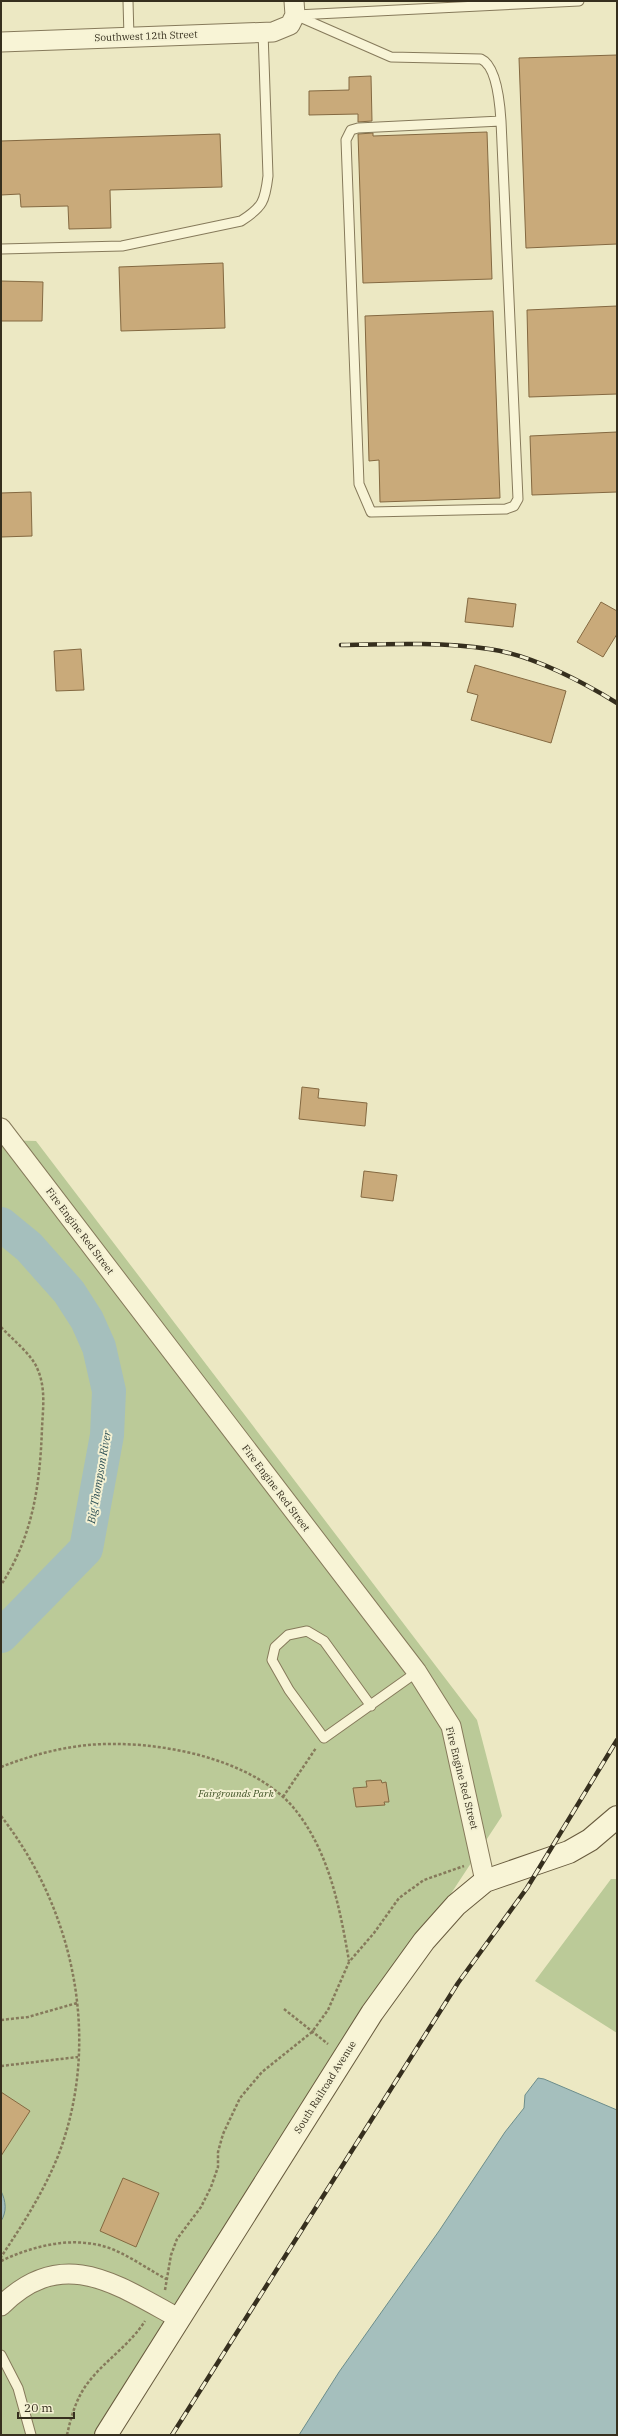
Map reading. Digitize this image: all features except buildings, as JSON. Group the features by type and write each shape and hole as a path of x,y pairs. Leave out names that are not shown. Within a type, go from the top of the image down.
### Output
{"street":[{"name":"Southwest 12th Street","path":"1,41 263,32 282,30 293,13"},
{"name":"Fire Engine Red Street","path":"1,1128 416,1672 451,1726 484,1872"},
{"name":"South Railroad Avenue","path":"106,2435 372,2013 424,1941 484,1872 569,1852 590,1840 617,1817"},
{"path":"1,2306 28,2283 63,2273 97,2277 180,2319"}],"lane":[{"path":"128,1 129,37"},
{"path":"293,13 482,3 579,1"},
{"path":"293,13 391,57 481,59 486,62 495,80 501,121 518,499 514,506 506,509 372,512 359,484 346,140 351,130 358,128 501,121"},
{"path":"1,249 122,246 241,221 257,211 265,198 268,176 263,32"},
{"path":"371,1706 324,1641 307,1631 288,1635 275,1647 272,1660 289,1690 324,1738 371,1706 416,1672"},
{"path":"1,2355 18,2388 31,2435"}],"path":[{"path":"1,1327 36,1366 44,1393 37,1496 26,1533 11,1570 1,1585"},
{"path":"283,1797 307,1759 324,1738"},
{"path":"1,1767 29,1756 62,1748 105,1744 146,1746 198,1756 232,1767 254,1777 283,1797 296,1811 322,1853 337,1901 349,1962"},
{"path":"1,1816 21,1842 40,1874 55,1911 74,1977 77,2003 78,2057 71,2113 58,2156 32,2211 1,2257"},
{"path":"67,2435 78,2398 87,2384 127,2345 165,2292 171,2255 177,2239 201,2207 211,2187 218,2167 218,2152 223,2134 240,2098 262,2072 312,2032 328,2010 349,1962 374,1933 399,1898 415,1884 449,1870 484,1872"},
{"path":"1,2020 28,2017 77,2003"},
{"path":"284,2009 344,2057"},
{"path":"1,2066 78,2057"},
{"path":"1,2261 33,2248 56,2243 93,2244 111,2249 131,2258 166,2279"}],"green space":[{"name":"Fairgrounds Park","path":"1,1140 36,1141 477,1720 502,1816 95,2435 1,2435"},
{"path":"611,1879 617,1879 617,2033 535,1981"}],"water":[{"path":"538,2078 544,2079 617,2110 617,2435 299,2435 339,2372 439,2231 505,2132 524,2108 525,2095"},
{"path":"1,2191 5,2206 1,2221"}],"waterway":[{"name":"Big Thompson River","path":"1,1224 29,1247 69,1292 87,1320 99,1347 109,1391 107,1435 86,1549 1,1636"}],"railway":[{"path":"341,645 434,644 505,652 556,670 617,703"},
{"path":"172,2435 458,1983 527,1888 617,1740"}]}
